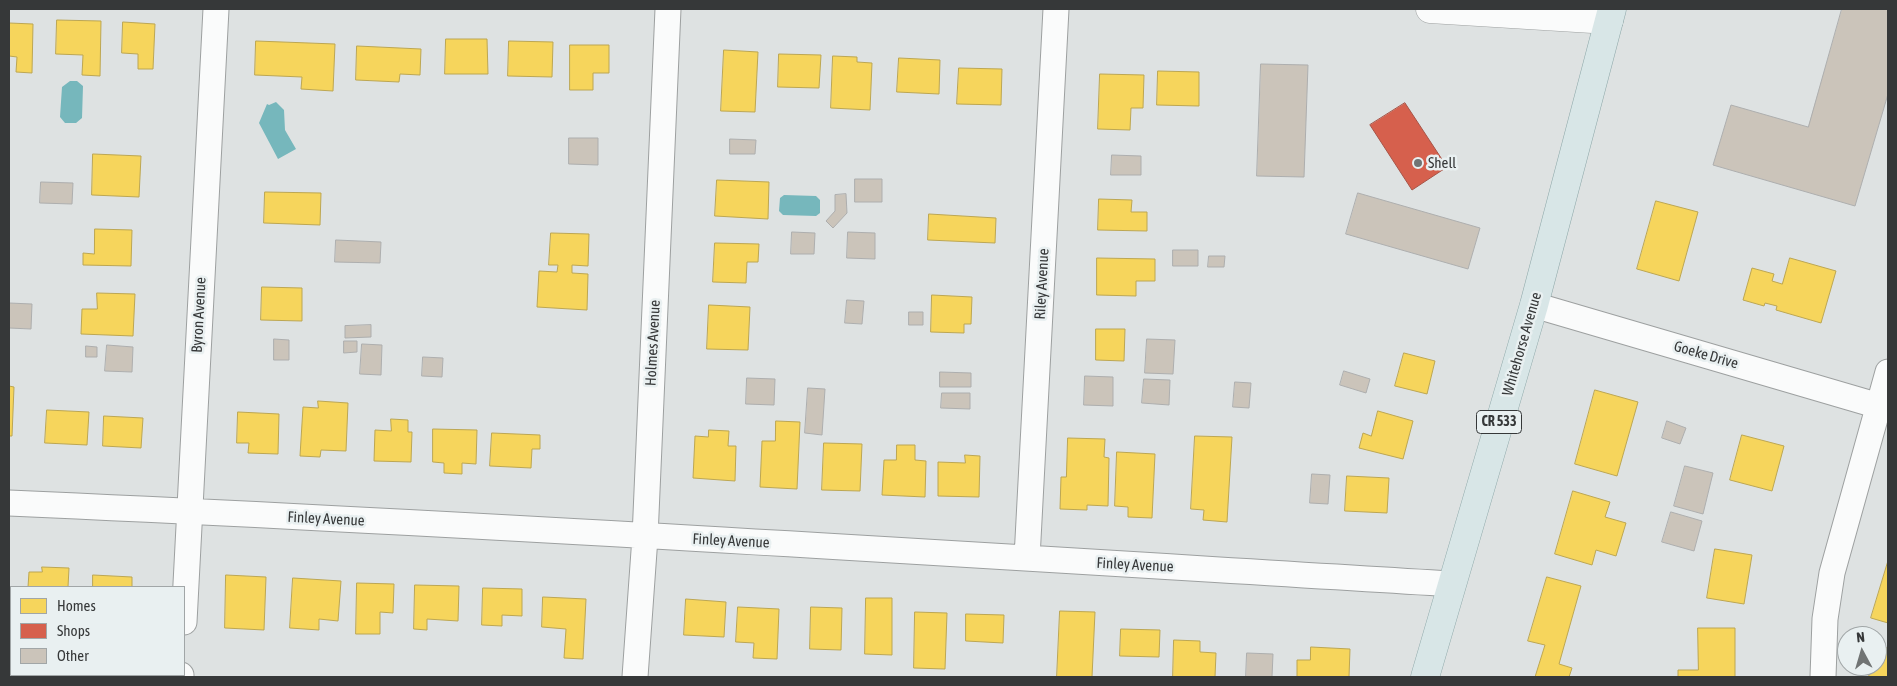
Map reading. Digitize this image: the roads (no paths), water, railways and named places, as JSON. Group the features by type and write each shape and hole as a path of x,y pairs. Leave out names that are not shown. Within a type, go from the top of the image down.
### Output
{"main road":[{"path":"1430,9 1610,14"},
{"name":"Whitehorse Avenue","path":"1425,677 1534,305 1610,14"}],"street":[{"name":"Byron Avenue","path":"185,600 216,9"},
{"name":"Holmes Avenue","path":"635,677 645,536 668,9"},
{"name":"Riley Avenue","path":"1027,558 1056,9"},
{"name":"Goeke Drive","path":"1534,305 1879,406"},
{"path":"1822,677 1825,619 1832,573 1888,372"},
{"name":"Finley Avenue","path":"9,503 645,536 1452,584"}],"water":[{"path":"70,81 77,81 83,86 82,118 76,123 65,123 60,117 62,87"},
{"path":"276,102 284,110 285,130 296,149 278,159 259,123 267,104"},
{"path":"784,195 816,196 820,200 820,213 816,216 783,215 779,211 780,198"}],"place":[{"name":"Shell","path":"1418,163"}]}
